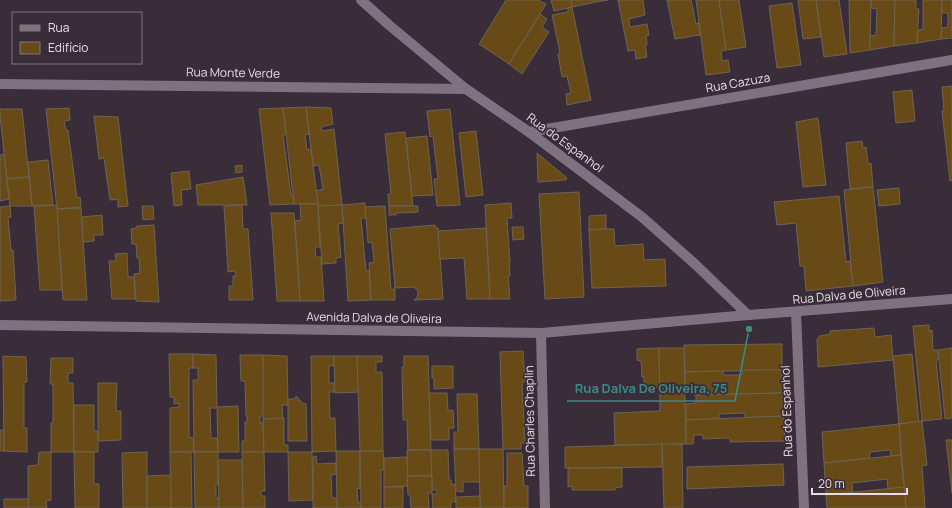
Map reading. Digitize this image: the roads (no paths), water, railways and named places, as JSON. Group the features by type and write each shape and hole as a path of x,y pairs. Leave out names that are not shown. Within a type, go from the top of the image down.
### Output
{"street":[{"name":"Rua do Espanhol","path":"361,0 466,89 529,132 642,217 696,265 748,315"},
{"name":"Rua Cazuza","path":"529,132 952,60"},
{"name":"Rua Monte Verde","path":"0,84 466,89"},
{"name":"Rua Dalva de Oliveira","path":"748,315 952,299"},
{"name":"Rua do Espanhol","path":"796,312 804,508"},
{"name":"Avenida Dalva de Oliveira","path":"0,325 541,333 748,315"},
{"name":"Rua Charles Chaplin","path":"541,333 545,508"}],"place":[{"name":"Rua Dalva De Oliveira, 75","path":"749,329"}]}
